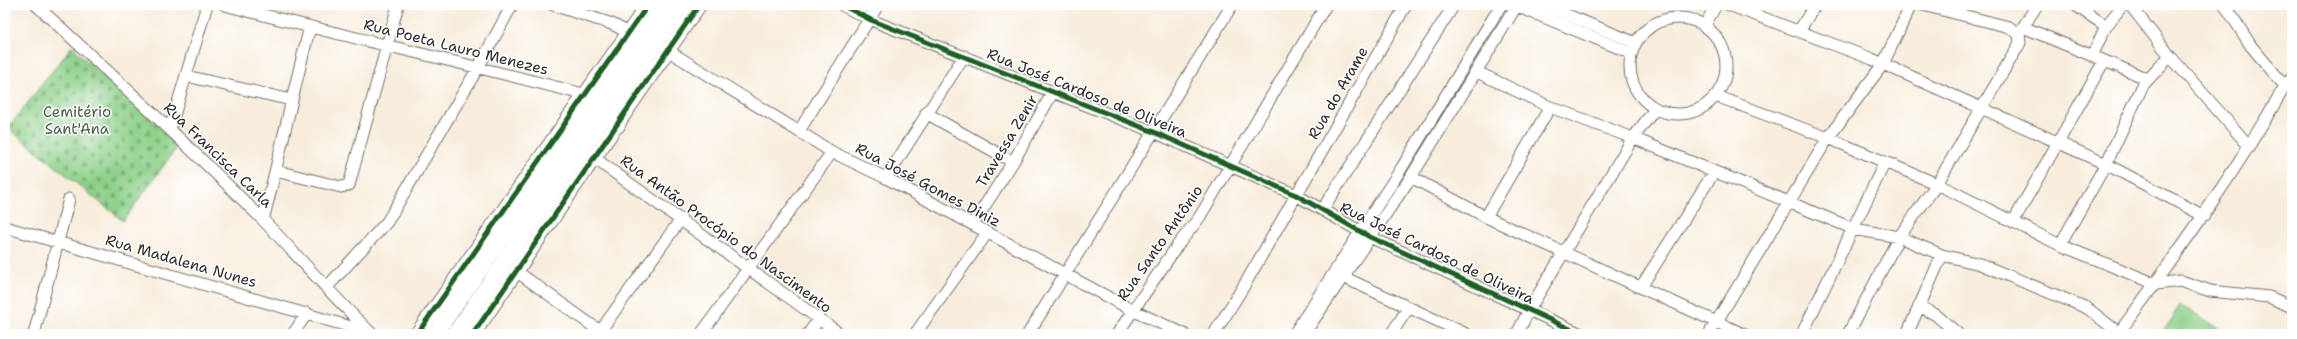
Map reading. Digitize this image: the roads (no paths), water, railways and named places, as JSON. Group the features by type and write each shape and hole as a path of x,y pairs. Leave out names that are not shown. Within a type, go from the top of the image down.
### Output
{"highway":[{"path":"435,334 663,5"},
{"path":"455,334 681,5"},
{"path":"617,125 632,76"},
{"path":"561,152 582,101"}],"main road":[{"path":"417,334 648,5"},
{"path":"473,334 699,5"}],"street":[{"name":"Rua Francisca Carla","path":"36,5 170,129 263,220 327,287 352,321 371,333"},
{"path":"170,129 207,5"},
{"name":"Rua Poeta Lauro Menezes","path":"226,5 388,46 479,66 582,101"},
{"path":"276,171 341,187 349,185 398,5"},
{"path":"327,287 387,222 479,66 512,5"},
{"path":"554,5 612,24 628,33"},
{"name":"Rua José Cardoso de Oliveira","path":"842,5 871,20 1154,132 1296,195 1365,234 1581,334"},
{"path":"799,131 871,20 878,5"},
{"name":"Rua Santo Antônio","path":"1117,334 1177,246 1199,218 1326,5"},
{"name":"Rua do Arame","path":"1214,334 1406,5"},
{"path":"1322,210 1454,5"},
{"path":"1304,334 1343,277 1365,234 1501,5"},
{"path":"1294,334 1365,234 1410,177 1477,72 1515,5 1632,53"},
{"path":"1544,5 1636,43"},
{"path":"1704,27 1716,5"},
{"path":"1729,5 1883,64 2106,164 2204,216"},
{"path":"1798,32 1815,5"},
{"path":"1709,334 1791,202 1828,138 1883,64 1911,5"},
{"path":"1923,5 2009,27 2092,56 2148,79"},
{"path":"1848,334 1899,237 1937,184 2020,43 2021,31 2037,5"},
{"path":"2075,5 2106,26"},
{"path":"2092,56 2106,26 2123,5"},
{"path":"2130,5 2170,56 2250,147"},
{"path":"1477,72 1550,107 1633,138 1854,229 1899,237 1942,255 1980,264 2087,308 2119,334 2204,216 2250,147 2288,82 2251,46 2225,5"},
{"path":"1028,334 1154,132 1228,6"},
{"path":"1672,19 1686,19 1704,27 1720,43 1725,56 1726,70 1723,84 1716,96 1706,105 1694,111 1681,114 1668,113 1656,109 1645,101 1634,85 1630,66 1632,53 1636,43 1646,30 1658,22 1672,19"},
{"path":"263,220 310,27"},
{"name":"Rua José Gomes Diniz","path":"667,50 832,152 886,178 1132,310 1184,334"},
{"path":"886,178 926,113 964,56"},
{"path":"2060,245 2106,164 2143,85 2170,56"},
{"path":"2014,222 2057,142 2104,61"},
{"path":"186,76 291,100"},
{"name":"Travessa Zenir","path":"973,224 1013,162 1053,92"},
{"path":"1716,96 1828,138 1937,184 2060,245 2156,284 2181,281 2210,291 2269,297 2292,307"},
{"path":"1486,217 1550,107"},
{"path":"1518,334 1529,310 1633,138 1656,109"},
{"path":"926,113 1013,162"},
{"path":"700,334 832,152"},
{"name":"Rua Antão Procópio do Nascimento","path":"594,158 682,219 840,334"},
{"path":"1802,334 1885,162"},
{"path":"1640,287 1714,172"},
{"path":"1410,177 1486,217 1743,334"},
{"path":"34,334 69,199"},
{"path":"516,271 601,333 682,219"},
{"name":"Rua Madalena Nunes","path":"5,227 307,312 352,321"},
{"path":"915,334 987,233"},
{"path":"1907,334 1942,255"},
{"path":"1343,277 1466,334"},
{"path":"1919,306 1936,315 1958,334"},
{"path":"1391,334 1409,307"},
{"path":"293,334 307,312"},
{"path":"808,334 819,319"}],"park label":[{"name":"Cemitério Sant'Ana","path":"77,120"}]}
